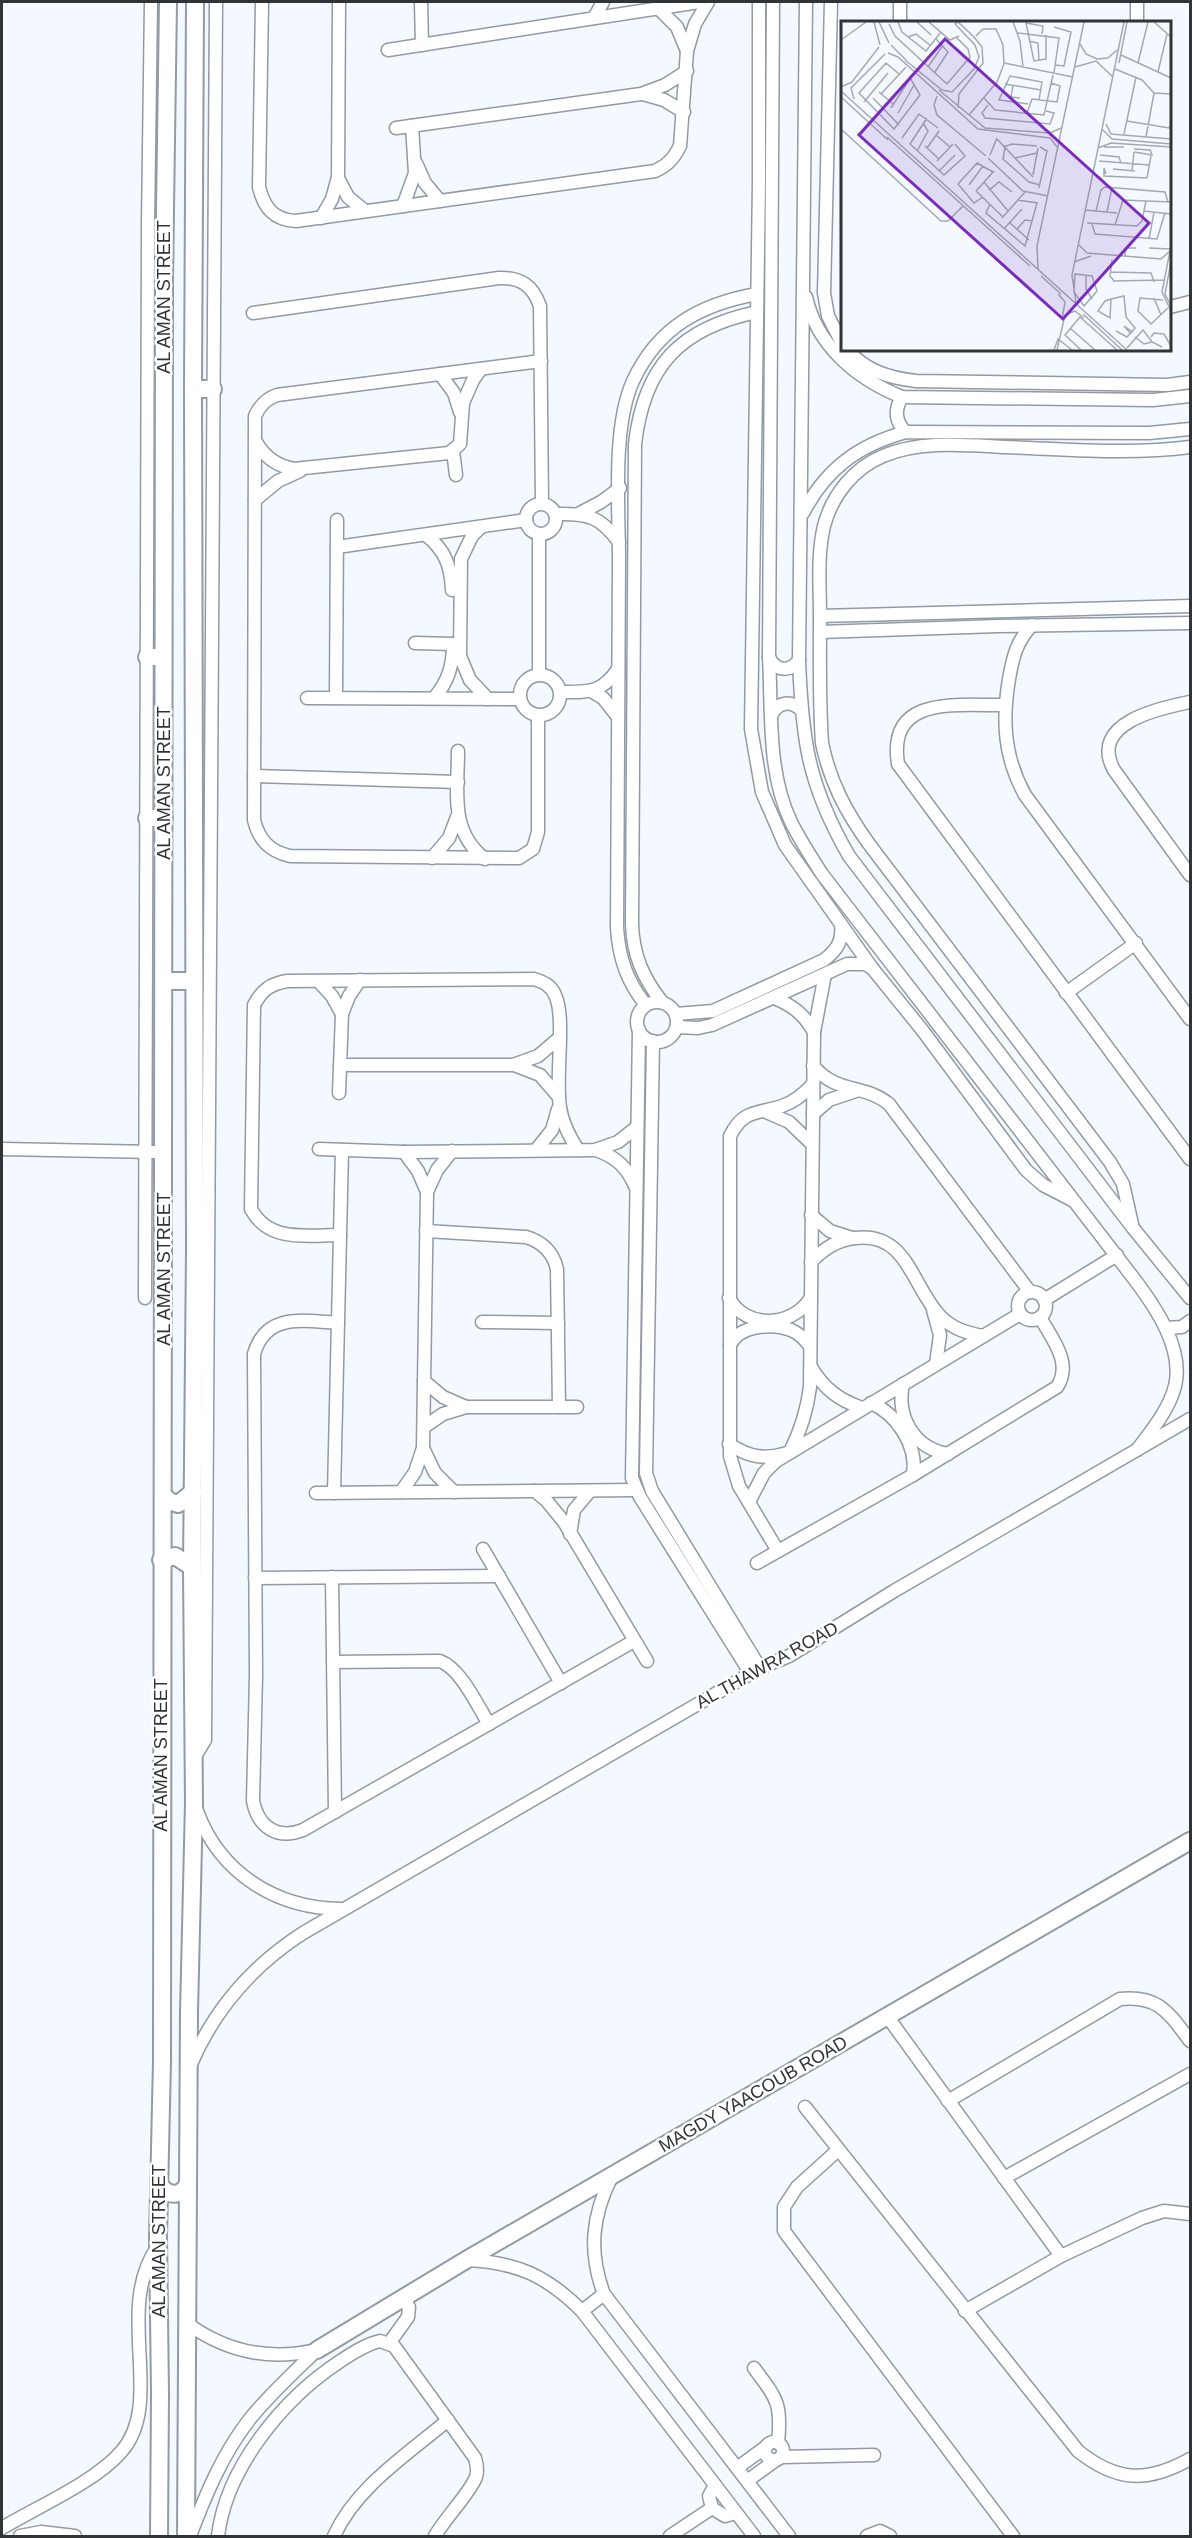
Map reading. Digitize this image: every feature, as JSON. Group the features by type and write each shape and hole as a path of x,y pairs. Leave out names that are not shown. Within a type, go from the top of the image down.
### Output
{"street":[{"path":"152,2 155,503"},
{"name":"AL AMAN STREET","path":"159,2536 158,2242 162,2061 161,1560 165,981 156,818 155,503 165,250 168,2"},
{"name":"AL AMAN STREET","path":"186,2536 188,2070 194,1803 192,1567 201,1251 194,981 203,912 193,389 195,2"},
{"path":"192,1761 205,1740 201,1251 203,912 213,389 216,2"},
{"path":"262,2 259,187 262,201 268,210 287,220 321,218 655,171 670,161 680,146 687,51 695,24 708,2"},
{"path":"321,218 332,199 338,177 339,2"},
{"path":"421,2 422,45"},
{"path":"594,18 603,2"},
{"path":"631,2 642,10"},
{"path":"388,50 699,2"},
{"path":"759,2 759,182 751,729 762,792 775,827 811,883 872,968 923,1031 1026,1170 1042,1185 1074,1201"},
{"path":"773,2 769,657 773,749 779,784 790,820 822,874 1117,1256 1167,1328 1174,1356 1175,1384 1167,1406 1137,1450"},
{"path":"806,2 799,660 801,710 807,755 817,790 831,824 849,856 1133,1228 1191,1298"},
{"path":"831,2 824,293 828,316 841,339"},
{"path":"900,2 900,21"},
{"path":"1136,21 1137,2"},
{"path":"658,8 677,27 687,51"},
{"path":"396,128 641,94 665,85 687,71"},
{"path":"641,94 664,100 684,112"},
{"path":"412,126 416,161 425,183 440,201"},
{"path":"403,206 412,185 416,161"},
{"path":"165,176 174,181 183,180 193,170"},
{"path":"338,177 348,197 365,211"},
{"path":"759,182 773,181"},
{"path":"804,186 827,188"},
{"path":"165,250 173,244 181,244 194,250"},
{"path":"253,314 510,277 521,280 537,296 540,306 542,503"},
{"path":"802,279 807,301 816,323 828,343 843,361 870,382 902,398 1153,400 1191,396"},
{"path":"646,1005 627,977 618,945 619,542 624,412 633,382 649,354 670,331 696,312 726,300 757,294"},
{"path":"1171,307 1191,302"},
{"path":"639,1030 647,1039 653,1041 668,1039 677,1027 676,1014 672,1008 662,1002 642,974 633,941 635,444 638,416 647,390 681,345 704,329 729,318 757,312"},
{"path":"849,351 872,370 894,378 916,381 1167,385 1191,382"},
{"path":"538,716 537,841 533,849 519,858 290,856 279,854 262,841 256,831 254,820 255,416 261,405 271,397 541,361"},
{"path":"456,476 453,451 461,440 461,416 467,391 481,369"},
{"path":"440,374 454,393 461,416"},
{"path":"948,381 948,398"},
{"path":"193,389 213,389"},
{"path":"902,398 896,412 897,420 906,432"},
{"path":"756,400 771,400"},
{"path":"802,514 813,494 844,460 863,447 906,432 1171,432 1191,429"},
{"path":"962,431 963,445"},
{"path":"1068,432 1068,449"},
{"path":"1171,432 1173,449"},
{"path":"256,442 267,458 276,464 304,469 453,451"},
{"path":"1133,1228 1127,1197 1117,1173 869,844 840,800 827,767 822,743 819,574 824,527 832,504 845,484 869,463 898,451 963,445 1068,449 1191,447"},
{"path":"255,500 278,481 304,469"},
{"path":"556,514 580,513 601,502 620,488"},
{"path":"542,503 549,505 556,514 555,527 548,533 539,534 529,528 526,520 528,510 542,503"},
{"path":"580,513 603,523 619,542"},
{"path":"336,698 337,520"},
{"path":"337,546 526,520"},
{"path":"481,527 469,542 461,559 459,656 470,680 488,699"},
{"path":"539,534 539,675"},
{"path":"426,535 435,542 449,562 452,574 451,667 447,679 434,698"},
{"path":"820,616 1191,606"},
{"path":"1106,608 1106,624"},
{"path":"820,632 1032,625 1191,623"},
{"path":"1032,625 1014,650 1005,705 1005,732 1009,760 1025,795 1190,1018"},
{"path":"998,626 1008,637 1014,650"},
{"path":"415,643 453,644"},
{"path":"769,657 771,663 783,670 790,669 799,660"},
{"path":"560,692 593,692 603,686 618,669"},
{"path":"539,675 553,680 560,692 557,706 545,715 538,716 526,710 520,699 521,689 526,681 539,675"},
{"path":"593,692 607,702 618,717"},
{"path":"307,698 520,699"},
{"path":"1191,702 1155,709 1128,722 1116,732 1109,758 1114,771 1191,874"},
{"path":"772,714 774,709 785,703 796,705 801,710"},
{"path":"1005,705 932,707 917,712 905,722 899,732 896,748 898,764 1191,1159"},
{"path":"458,751 460,826 474,850 485,858"},
{"path":"254,776 458,782"},
{"path":"432,858 449,838 458,813"},
{"path":"145,1298 146,1152 156,818"},
{"path":"811,883 822,874"},
{"path":"676,1014 713,1011 824,960 836,951 840,943 843,935 841,925"},
{"path":"1066,993 1136,943"},
{"path":"677,1027 698,1028 712,1025 825,974 857,963 872,968"},
{"path":"729,1444 742,1453 758,1458 775,1457 790,1452 807,1409 810,1387 814,1032 825,974"},
{"path":"339,1235 286,1235 273,1232 262,1225 251,1209 254,1005 267,988 276,983 534,979 543,982 556,996 559,1006 559,1101 566,1129 578,1150"},
{"path":"339,1093 342,1014 349,996 360,980"},
{"path":"165,981 194,981"},
{"path":"318,981 332,996 342,1014"},
{"path":"774,998 798,1010 814,1032"},
{"path":"662,1002 646,1005 638,1016 631,1465 636,1490 756,1671"},
{"path":"923,1031 936,1021"},
{"path":"340,1065 513,1065 538,1056 558,1039"},
{"path":"653,1041 646,1473 652,1491 756,1671"},
{"path":"513,1065 540,1075 559,1101 552,1130 536,1150"},
{"path":"813,1066 820,1074 839,1086 871,1093 889,1104 1030,1292 1038,1294 1044,1300 1045,1309 1040,1317 1032,1320 1020,1314 1018,1306 1020,1299 1030,1292"},
{"path":"778,1551 739,1486 732,1468 729,1444 730,1136 739,1121 760,1110 790,1103 813,1084"},
{"path":"813,1114 839,1095 860,1091"},
{"path":"760,1110 789,1122 812,1144"},
{"path":"319,1149 404,1152 595,1150 618,1142 637,1126"},
{"path":"2,1149 164,1152"},
{"path":"334,1493 342,1150"},
{"path":"595,1150 621,1163 630,1174 636,1188"},
{"path":"401,1492 415,1472 423,1448 427,1192 437,1170 452,1151"},
{"path":"404,1152 418,1171 427,1192"},
{"path":"811,1215 830,1231 853,1238"},
{"path":"426,1232 526,1237 544,1245 555,1260 557,1269 559,1407"},
{"path":"811,1262 829,1246 853,1238 866,1237 890,1245 900,1253 932,1306 954,1327 983,1336"},
{"path":"1044,1300 1117,1256"},
{"path":"729,1298 738,1311 745,1316 753,1319 783,1320 799,1313 810,1299"},
{"path":"932,1306 940,1335 936,1364"},
{"path":"748,1502 764,1473 790,1452 1020,1314"},
{"path":"757,1563 948,1454 1057,1387 1064,1374 1063,1359 1040,1317"},
{"path":"1167,1328 1182,1327 1191,1321"},
{"path":"338,1323 284,1322 263,1335 257,1344 254,1365 253,1801 255,1811 266,1827 286,1834 303,1830 634,1641"},
{"path":"482,1322 558,1323"},
{"path":"730,1346 738,1333 752,1328 791,1330 809,1345"},
{"path":"809,1364 818,1379 846,1402 867,1406 890,1415 910,1445 914,1460 913,1474"},
{"path":"424,1381 443,1396 466,1407"},
{"path":"903,1384 901,1408 917,1440 931,1450 948,1454"},
{"path":"424,1427 444,1414 466,1407 577,1407"},
{"name":"AL THAWRA ROAD","path":"188,2070 220,2010 249,1975 284,1946 342,1909 756,1671 789,1656 894,1591 1191,1419"},
{"path":"423,1448 435,1473 454,1492"},
{"path":"316,1493 636,1490"},
{"path":"535,1491 555,1511 646,1661"},
{"path":"570,1535 574,1510 590,1491"},
{"path":"163,1495 169,1501 178,1504 193,1492"},
{"path":"483,1549 561,1683"},
{"path":"161,1560 175,1556 192,1567"},
{"path":"255,1578 499,1576"},
{"path":"332,1577 335,1812"},
{"path":"333,1662 440,1661 446,1663 455,1670 489,1724"},
{"path":"194,1803 216,1849 246,1879 289,1902 342,1909"},
{"name":"MAGDY YAACOUB ROAD","path":"190,2536 211,2484 231,2446 249,2420 317,2350 466,2260 1191,1841"},
{"path":"948,2101 1120,1999 1138,1997 1155,2002 1169,2013 1191,2041"},
{"path":"887,2016 1061,2256"},
{"path":"1004,2178 1191,2073"},
{"path":"805,2107 1078,2451 1096,2466 1118,2474 1141,2477 1164,2472 1191,2459"},
{"path":"838,2150 797,2187 784,2207 784,2231 1013,2536"},
{"path":"612,2176 596,2214 593,2235 594,2256 604,2294 789,2536"},
{"path":"159,2182 166,2192 173,2194 185,2190 189,2183"},
{"path":"965,2311 1061,2256 1142,2218 1164,2211 1191,2214"},
{"path":"2,2528 93,2475 120,2454 132,2436 137,2426 140,2403 139,2293 147,2263 165,2227 174,2225 185,2231 189,2238"},
{"path":"466,2260 492,2261 518,2267 564,2293 582,2312 754,2536"},
{"path":"582,2312 604,2294"},
{"path":"390,2342 408,2317 409,2307 402,2298"},
{"name":"MAGDY YAACOUB ROAD","path":"188,2324 217,2342 249,2353 283,2356 317,2350"},
{"path":"218,2536 223,2512 237,2479 255,2447 284,2408 327,2370 348,2356 375,2342 390,2342"},
{"path":"390,2342 471,2451 478,2470 474,2481 435,2536"},
{"path":"737,2468 772,2444 780,2408 776,2398 754,2368"},
{"path":"334,2536 356,2500 448,2420"},
{"path":"747,2481 778,2458 782,2447 772,2444"},
{"path":"778,2458 874,2455"},
{"path":"715,2485 709,2496 712,2508 721,2515 729,2516 736,2513"},
{"path":"670,2536 712,2508"},
{"path":"867,2536 880,2531 890,2536"},
{"path":"20,2536 41,2532 75,2536"}]}
